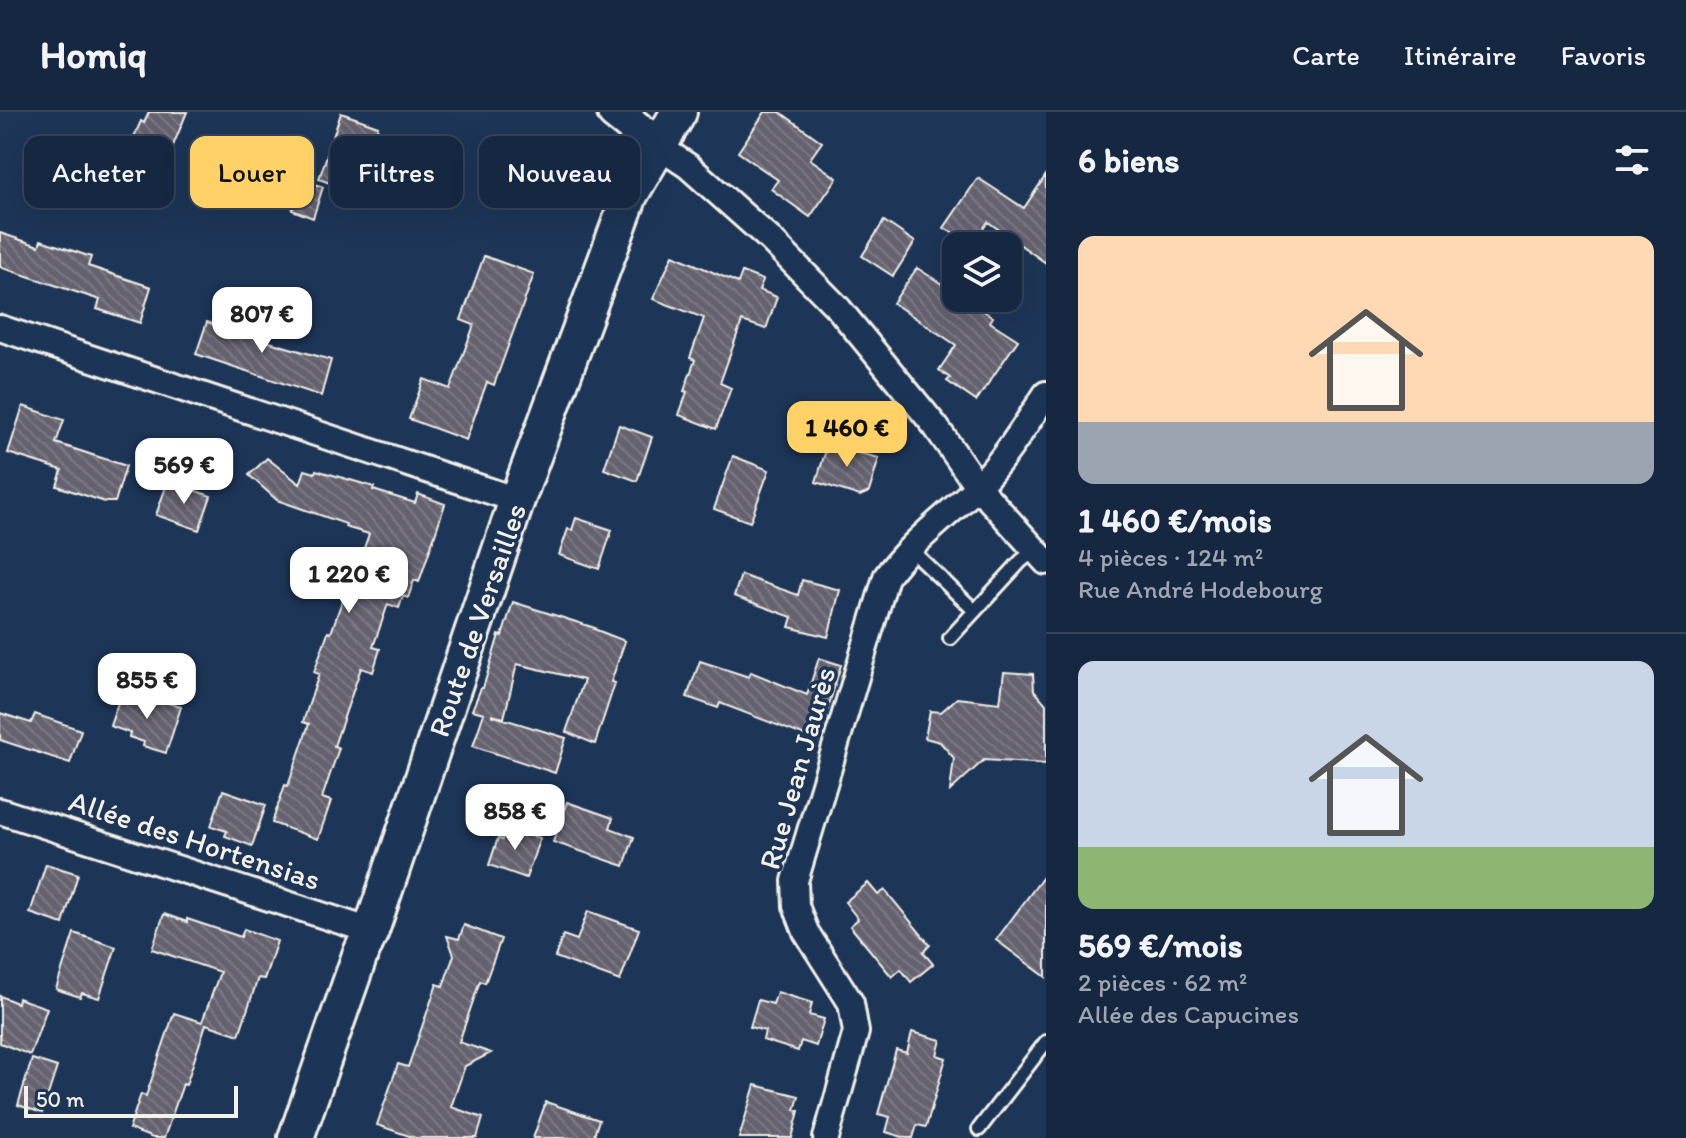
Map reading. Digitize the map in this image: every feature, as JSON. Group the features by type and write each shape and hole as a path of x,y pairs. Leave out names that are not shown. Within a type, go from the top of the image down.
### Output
{"main road":[{"path":"615,112 658,146"},
{"name":"Route de Versailles","path":"296,1138 371,931 517,500 630,195 679,112"}],"street":[{"path":"658,146 688,166 771,240 839,309 936,427 978,487 1041,556"},
{"path":"0,328 517,500"},
{"name":"Rue Jean Jaurès","path":"826,1138 856,1032 851,1003 806,932 796,906 795,881 886,577 897,560 978,487 1007,452 1046,394"},
{"name":"Allée des Hortensias","path":"0,811 371,931"}],"lane":[{"path":"910,549 975,611"},
{"path":"950,638 1021,561 1041,556"},
{"path":"979,1129 1046,1042"}],"building":[{"path":"149,112 187,112 174,143 174,136 134,136 141,121 144,123"},
{"path":"765,112 780,112 822,142 810,159 837,178 810,217 771,189 778,180 738,152"},
{"path":"341,113 378,126 377,130 394,136 333,136"},
{"path":"330,146 330,183 319,179"},
{"path":"1046,175 1046,263 1022,246 1022,232 1002,232 988,222 981,232 952,232 944,228 978,178 1024,208"},
{"path":"314,184 323,187 313,218 292,210 314,208"},
{"path":"884,221 915,242 893,276 862,256"},
{"path":"0,233 39,246 41,240 91,257 88,266 151,287 140,323 97,309 100,300 0,267"},
{"path":"673,255 738,283 742,272 763,280 759,290 777,297 766,329 742,321 720,383 731,388 716,429 679,415 695,360 690,358 704,318 653,299"},
{"path":"484,256 534,274 494,385 487,382 466,440 409,419 424,379 450,389 474,325 461,320"},
{"path":"917,268 942,284 942,312 985,312 993,317 990,322 1018,340 976,401 947,381 950,378 939,370 956,345 893,303"},
{"path":"226,313 270,328 266,341 331,360 321,396 196,354 207,322 221,327"},
{"path":"23,406 64,420 56,443 126,466 115,502 105,502 57,486 62,470 8,453"},
{"path":"619,425 652,437 637,481 604,469"},
{"path":"829,440 856,448 855,452 879,458 869,492 860,496 816,482"},
{"path":"733,456 769,470 750,522 714,509"},
{"path":"267,458 300,484 305,470 315,473 316,470 415,503 418,494 445,504 419,582 414,580 408,598 403,596 399,608 388,604 373,647 380,649 373,672 361,668 334,746 339,748 322,798 331,801 318,839 272,823 309,724 303,722 319,674 314,672 369,534 277,500 249,475"},
{"path":"168,481 211,496 199,530 156,515"},
{"path":"576,518 612,530 599,569 559,555 568,529 572,530"},
{"path":"741,575 798,595 802,580 840,590 828,637 789,627 792,617 734,596"},
{"path":"513,602 595,628 625,641 595,744 566,732 584,680 517,664 504,718 491,715 566,738 555,773 473,746 484,713 472,710 483,688"},
{"path":"819,658 841,665 818,741 720,703 718,708 687,697 700,661 749,677 751,672 807,695"},
{"path":"1004,672 1033,674 1034,690 1046,704 1046,764 984,760 950,791 954,758 940,742 925,738 930,711 941,712 957,698 1000,703"},
{"path":"121,694 141,699 143,695 181,707 166,753 143,746 144,742 129,737 130,733 110,726"},
{"path":"0,713 31,723 35,714 81,730 70,763 0,740"},
{"path":"223,790 266,805 252,846 225,836 227,831 211,826"},
{"path":"567,802 613,818 610,828 634,837 624,866 553,842"},
{"path":"507,826 540,838 526,878 489,865 498,838 502,840"},
{"path":"46,864 78,874 63,924 30,913"},
{"path":"1046,873 1046,977 996,940"},
{"path":"868,883 878,895 885,890 930,945 923,952 933,964 911,982 901,969 892,977 850,926 858,919 845,902"},
{"path":"588,911 639,929 620,981 555,957 563,935 577,940"},
{"path":"164,914 241,937 244,929 277,941 264,979 258,978 239,1035 206,1024 164,1138 153,1138 129,1129 141,1094 146,1096 174,1013 202,1022 220,972 152,949"},
{"path":"464,925 501,939 485,983 480,981 459,1042 491,1053 465,1066 451,1107 483,1118 477,1138 415,1138 377,1125 398,1064 408,1067 437,984 443,986 454,955 447,936 459,939"},
{"path":"74,933 116,947 99,998 82,993 80,997 56,989"},
{"path":"777,992 812,1003 809,1015 824,1019 816,1046 801,1041 798,1051 763,1040 765,1031 750,1027 758,1000 773,1004"},
{"path":"0,996 17,1003 18,998 47,1008 30,1055 0,1043"},
{"path":"912,1032 941,1040 937,1055 946,1058 926,1127 917,1125 913,1138 906,1138 886,1132 890,1117 878,1114 896,1050 907,1053"},
{"path":"32,1059 57,1067 42,1113 18,1105"},
{"path":"755,1085 799,1096 795,1110 799,1111 792,1138 739,1138"},
{"path":"546,1102 599,1120 593,1138 533,1138"}]}
